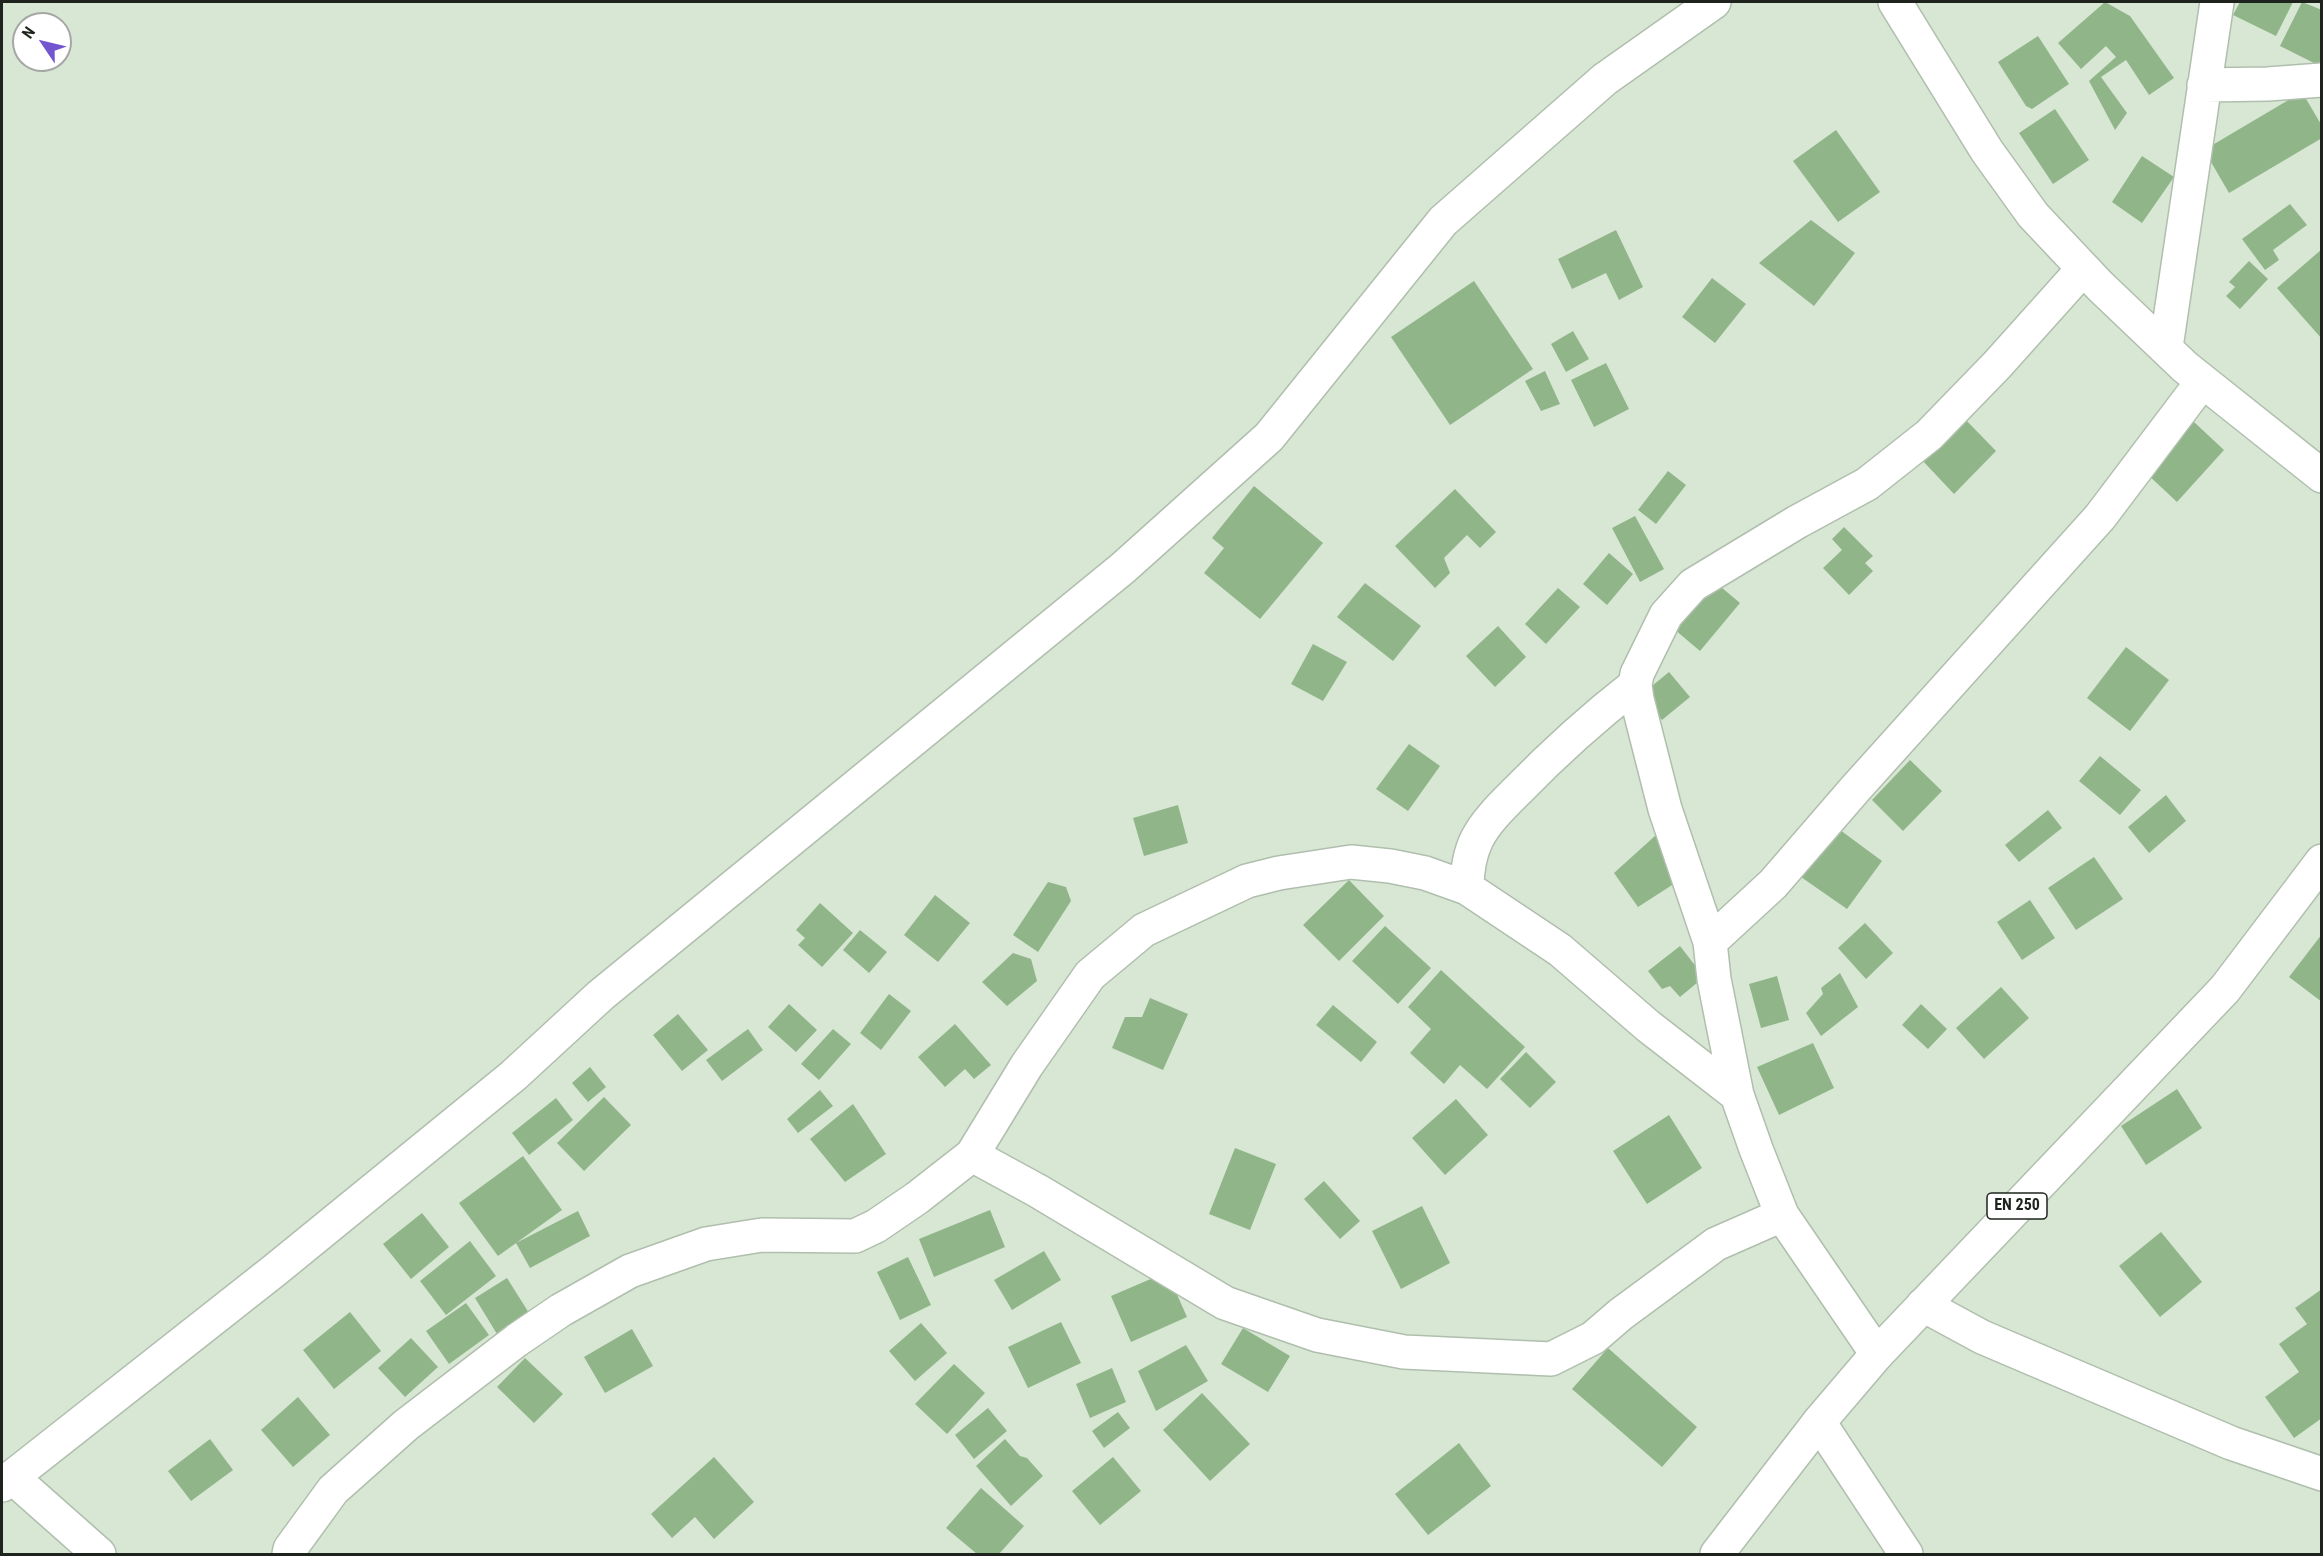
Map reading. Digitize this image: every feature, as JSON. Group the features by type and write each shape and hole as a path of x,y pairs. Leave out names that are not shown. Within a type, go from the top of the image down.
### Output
{"street":[{"path":"99,1554 7,1481 229,1306 504,1083 601,995 1123,568 1269,437 1443,221 1605,79 1714,2"},
{"path":"1895,2 1987,152 2033,215 2083,269 2202,382 2322,476"},
{"path":"2166,347 2217,2"},
{"path":"2204,85 2322,80"},
{"path":"1877,1354 1782,1215 1737,1095 1714,979 1710,942 1665,808 1635,685 1637,674 1666,615 1694,585 1797,522 1867,484 1929,435 1997,365 2083,269"},
{"path":"1710,942 1773,884 1856,788 2100,517 2202,382"},
{"path":"1467,888 1467,867 1477,838 1500,808 1546,761 1635,685"},
{"name":"EN 250","path":"1717,1554 1820,1422 1877,1354 2225,989 2322,861"},
{"path":"289,1554 290,1549 333,1490 398,1432 517,1340 561,1310 630,1271 706,1244 762,1235 855,1236 876,1226 917,1198 972,1155 1027,1065 1090,975 1144,930 1247,881 1279,873 1351,862 1425,873 1467,888 1560,950 1648,1026 1737,1095"},
{"path":"972,1155 1038,1191 1226,1303 1317,1335 1404,1352 1551,1359 1593,1338 1621,1314 1716,1244 1782,1215"},
{"path":"1923,1305 1982,1336 2232,1443 2322,1474"},
{"path":"1820,1422 1906,1554"}],"building":[{"path":"2105,2 2130,16 2174,78 2149,95 2126,60 2101,77 2127,113 2115,130 2089,81 2116,57 2106,46 2081,69 2058,43"},
{"path":"2240,2 2293,2 2276,36 2233,15"},
{"path":"2302,2 2322,10 2322,58 2318,65 2280,46"},
{"path":"2038,36 2069,84 2032,109 2026,106 1998,62"},
{"path":"2302,92 2322,126 2322,138 2229,193 2204,150"},
{"path":"2055,109 2089,160 2053,184 2019,133"},
{"path":"1836,130 1880,192 1838,222 1793,161"},
{"path":"2142,156 2174,177 2142,223 2112,202"},
{"path":"2290,204 2307,225 2273,250 2279,260 2265,270 2242,239"},
{"path":"1811,220 1855,253 1814,306 1759,263"},
{"path":"1616,230 1643,287 1619,300 1606,273 1572,289 1558,259"},
{"path":"2322,249 2322,339 2277,288"},
{"path":"2249,261 2268,279 2240,309 2226,296 2235,287 2229,282"},
{"path":"1712,278 1746,304 1715,343 1682,317"},
{"path":"1474,281 1533,369 1450,425 1391,337"},
{"path":"1573,331 1589,359 1566,372 1551,344"},
{"path":"1606,363 1629,409 1594,427 1571,380"},
{"path":"1545,371 1560,404 1541,411 1525,381"},
{"path":"1963,417 1996,451 1954,494 1921,459"},
{"path":"2194,422 2224,450 2177,502 2146,473"},
{"path":"1668,471 1686,485 1656,524 1638,510"},
{"path":"1254,486 1323,543 1260,619 1204,573 1224,548 1212,538"},
{"path":"1455,489 1496,532 1480,548 1467,535 1444,558 1450,573 1435,588 1395,546"},
{"path":"1635,516 1664,569 1640,582 1612,528"},
{"path":"1844,527 1873,556 1865,563 1873,571 1849,595 1823,568 1842,550 1832,539"},
{"path":"1609,553 1633,574 1607,605 1583,584"},
{"path":"1715,582 1740,603 1700,651 1674,629"},
{"path":"1365,583 1421,626 1393,661 1337,617"},
{"path":"1558,588 1580,607 1546,644 1525,624"},
{"path":"1498,626 1526,657 1495,687 1466,656"},
{"path":"1313,644 1347,662 1323,701 1291,684"},
{"path":"2126,647 2169,680 2130,731 2087,698"},
{"path":"1669,672 1690,697 1662,720 1641,695"},
{"path":"1409,744 1440,766 1408,811 1376,789"},
{"path":"2100,756 2141,790 2120,815 2079,781"},
{"path":"1910,760 1942,791 1903,831 1872,800"},
{"path":"2166,795 2186,821 2149,853 2128,827"},
{"path":"1178,805 1188,843 1144,856 1133,818"},
{"path":"2048,810 2062,828 2019,862 2005,845"},
{"path":"1836,827 1882,861 1847,909 1801,877"},
{"path":"1656,835 1683,878 1638,907 1614,873"},
{"path":"2094,857 2123,899 2076,930 2048,888"},
{"path":"1349,880 1384,916 1339,961 1303,925"},
{"path":"1048,882 1066,887 1071,901 1038,952 1013,935"},
{"path":"935,895 970,923 938,962 904,935"},
{"path":"2030,900 2055,938 2022,960 1997,922"},
{"path":"820,903 853,933 822,967 798,945 805,938 796,930"},
{"path":"1865,923 1893,953 1866,979 1838,948"},
{"path":"1385,926 1431,968 1398,1004 1352,961"},
{"path":"860,930 887,952 869,973 843,950"},
{"path":"2322,934 2322,1002 2289,977"},
{"path":"1680,946 1704,977 1680,997 1670,986 1662,989 1648,971"},
{"path":"1013,953 1031,959 1037,981 1007,1006 982,982"},
{"path":"1441,970 1525,1047 1487,1089 1460,1065 1444,1084 1410,1053 1431,1029 1408,1007"},
{"path":"1840,973 1858,1007 1821,1036 1806,1013 1823,994 1821,988"},
{"path":"1777,976 1789,1020 1761,1028 1749,984"},
{"path":"2001,987 2029,1018 1984,1059 1956,1028"},
{"path":"889,994 911,1011 881,1050 860,1033"},
{"path":"1150,998 1188,1014 1163,1070 1112,1048 1125,1017 1142,1017"},
{"path":"789,1004 817,1030 796,1052 768,1027"},
{"path":"1921,1004 1947,1029 1928,1049 1902,1025"},
{"path":"1333,1005 1377,1042 1361,1062 1316,1025"},
{"path":"678,1014 708,1050 682,1071 653,1035"},
{"path":"955,1024 991,1065 974,1079 965,1069 945,1087 918,1057"},
{"path":"748,1029 763,1050 722,1081 706,1060"},
{"path":"833,1029 851,1044 819,1080 801,1064"},
{"path":"1813,1043 1834,1088 1779,1115 1757,1067"},
{"path":"1526,1052 1556,1082 1530,1108 1500,1079"},
{"path":"590,1067 606,1087 588,1102 572,1083"},
{"path":"2177,1089 2202,1128 2146,1165 2121,1126"},
{"path":"820,1090 833,1106 798,1133 787,1119"},
{"path":"604,1097 631,1125 584,1171 557,1143"},
{"path":"556,1098 573,1120 529,1155 512,1133"},
{"path":"1456,1099 1488,1135 1445,1175 1412,1138"},
{"path":"853,1104 886,1154 845,1182 810,1139"},
{"path":"1669,1115 1702,1168 1647,1204 1613,1151"},
{"path":"1235,1148 1276,1164 1250,1230 1209,1214"},
{"path":"523,1156 562,1210 498,1256 459,1203"},
{"path":"1324,1181 1360,1221 1340,1239 1304,1199"},
{"path":"1422,1206 1450,1263 1401,1289 1372,1231"},
{"path":"990,1210 1005,1247 934,1277 919,1239"},
{"path":"578,1211 590,1236 530,1268 516,1243"},
{"path":"422,1213 449,1247 411,1279 383,1244"},
{"path":"2161,1232 2202,1282 2160,1317 2119,1266"},
{"path":"470,1241 496,1276 446,1315 420,1281"},
{"path":"1044,1251 1061,1280 1012,1310 994,1280"},
{"path":"908,1257 931,1305 900,1320 877,1272"},
{"path":"1167,1272 1187,1317 1131,1342 1111,1296"},
{"path":"507,1278 529,1313 497,1334 475,1298"},
{"path":"2322,1289 2322,1418 2294,1438 2265,1397 2299,1372 2279,1344 2307,1324 2295,1308"},
{"path":"466,1303 489,1335 449,1364 426,1331"},
{"path":"350,1312 381,1351 334,1389 303,1350"},
{"path":"1061,1322 1081,1363 1028,1388 1008,1347"},
{"path":"921,1323 947,1353 915,1381 889,1351"},
{"path":"1243,1328 1290,1356 1268,1392 1221,1364"},
{"path":"632,1329 653,1366 605,1393 584,1357"},
{"path":"411,1338 438,1367 405,1397 378,1368"},
{"path":"1186,1345 1208,1381 1156,1411 1138,1371"},
{"path":"1608,1348 1697,1427 1662,1467 1572,1389"},
{"path":"525,1358 563,1394 534,1423 497,1387"},
{"path":"954,1364 985,1393 947,1434 915,1404"},
{"path":"1112,1368 1126,1402 1090,1418 1076,1384"},
{"path":"1202,1393 1250,1444 1210,1481 1163,1430"},
{"path":"298,1397 330,1435 293,1467 261,1430"},
{"path":"988,1408 1007,1431 974,1459 955,1435"},
{"path":"1118,1412 1130,1428 1104,1448 1092,1431"},
{"path":"210,1439 233,1470 191,1501 168,1471"},
{"path":"1005,1439 1043,1476 1011,1506 976,1466"},
{"path":"1459,1443 1491,1486 1428,1535 1395,1494"},
{"path":"714,1457 754,1502 714,1539 695,1517 672,1538 651,1514"},
{"path":"1113,1457 1141,1491 1100,1525 1072,1491"},
{"path":"981,1488 1024,1526 999,1554 977,1554 946,1528"}]}
